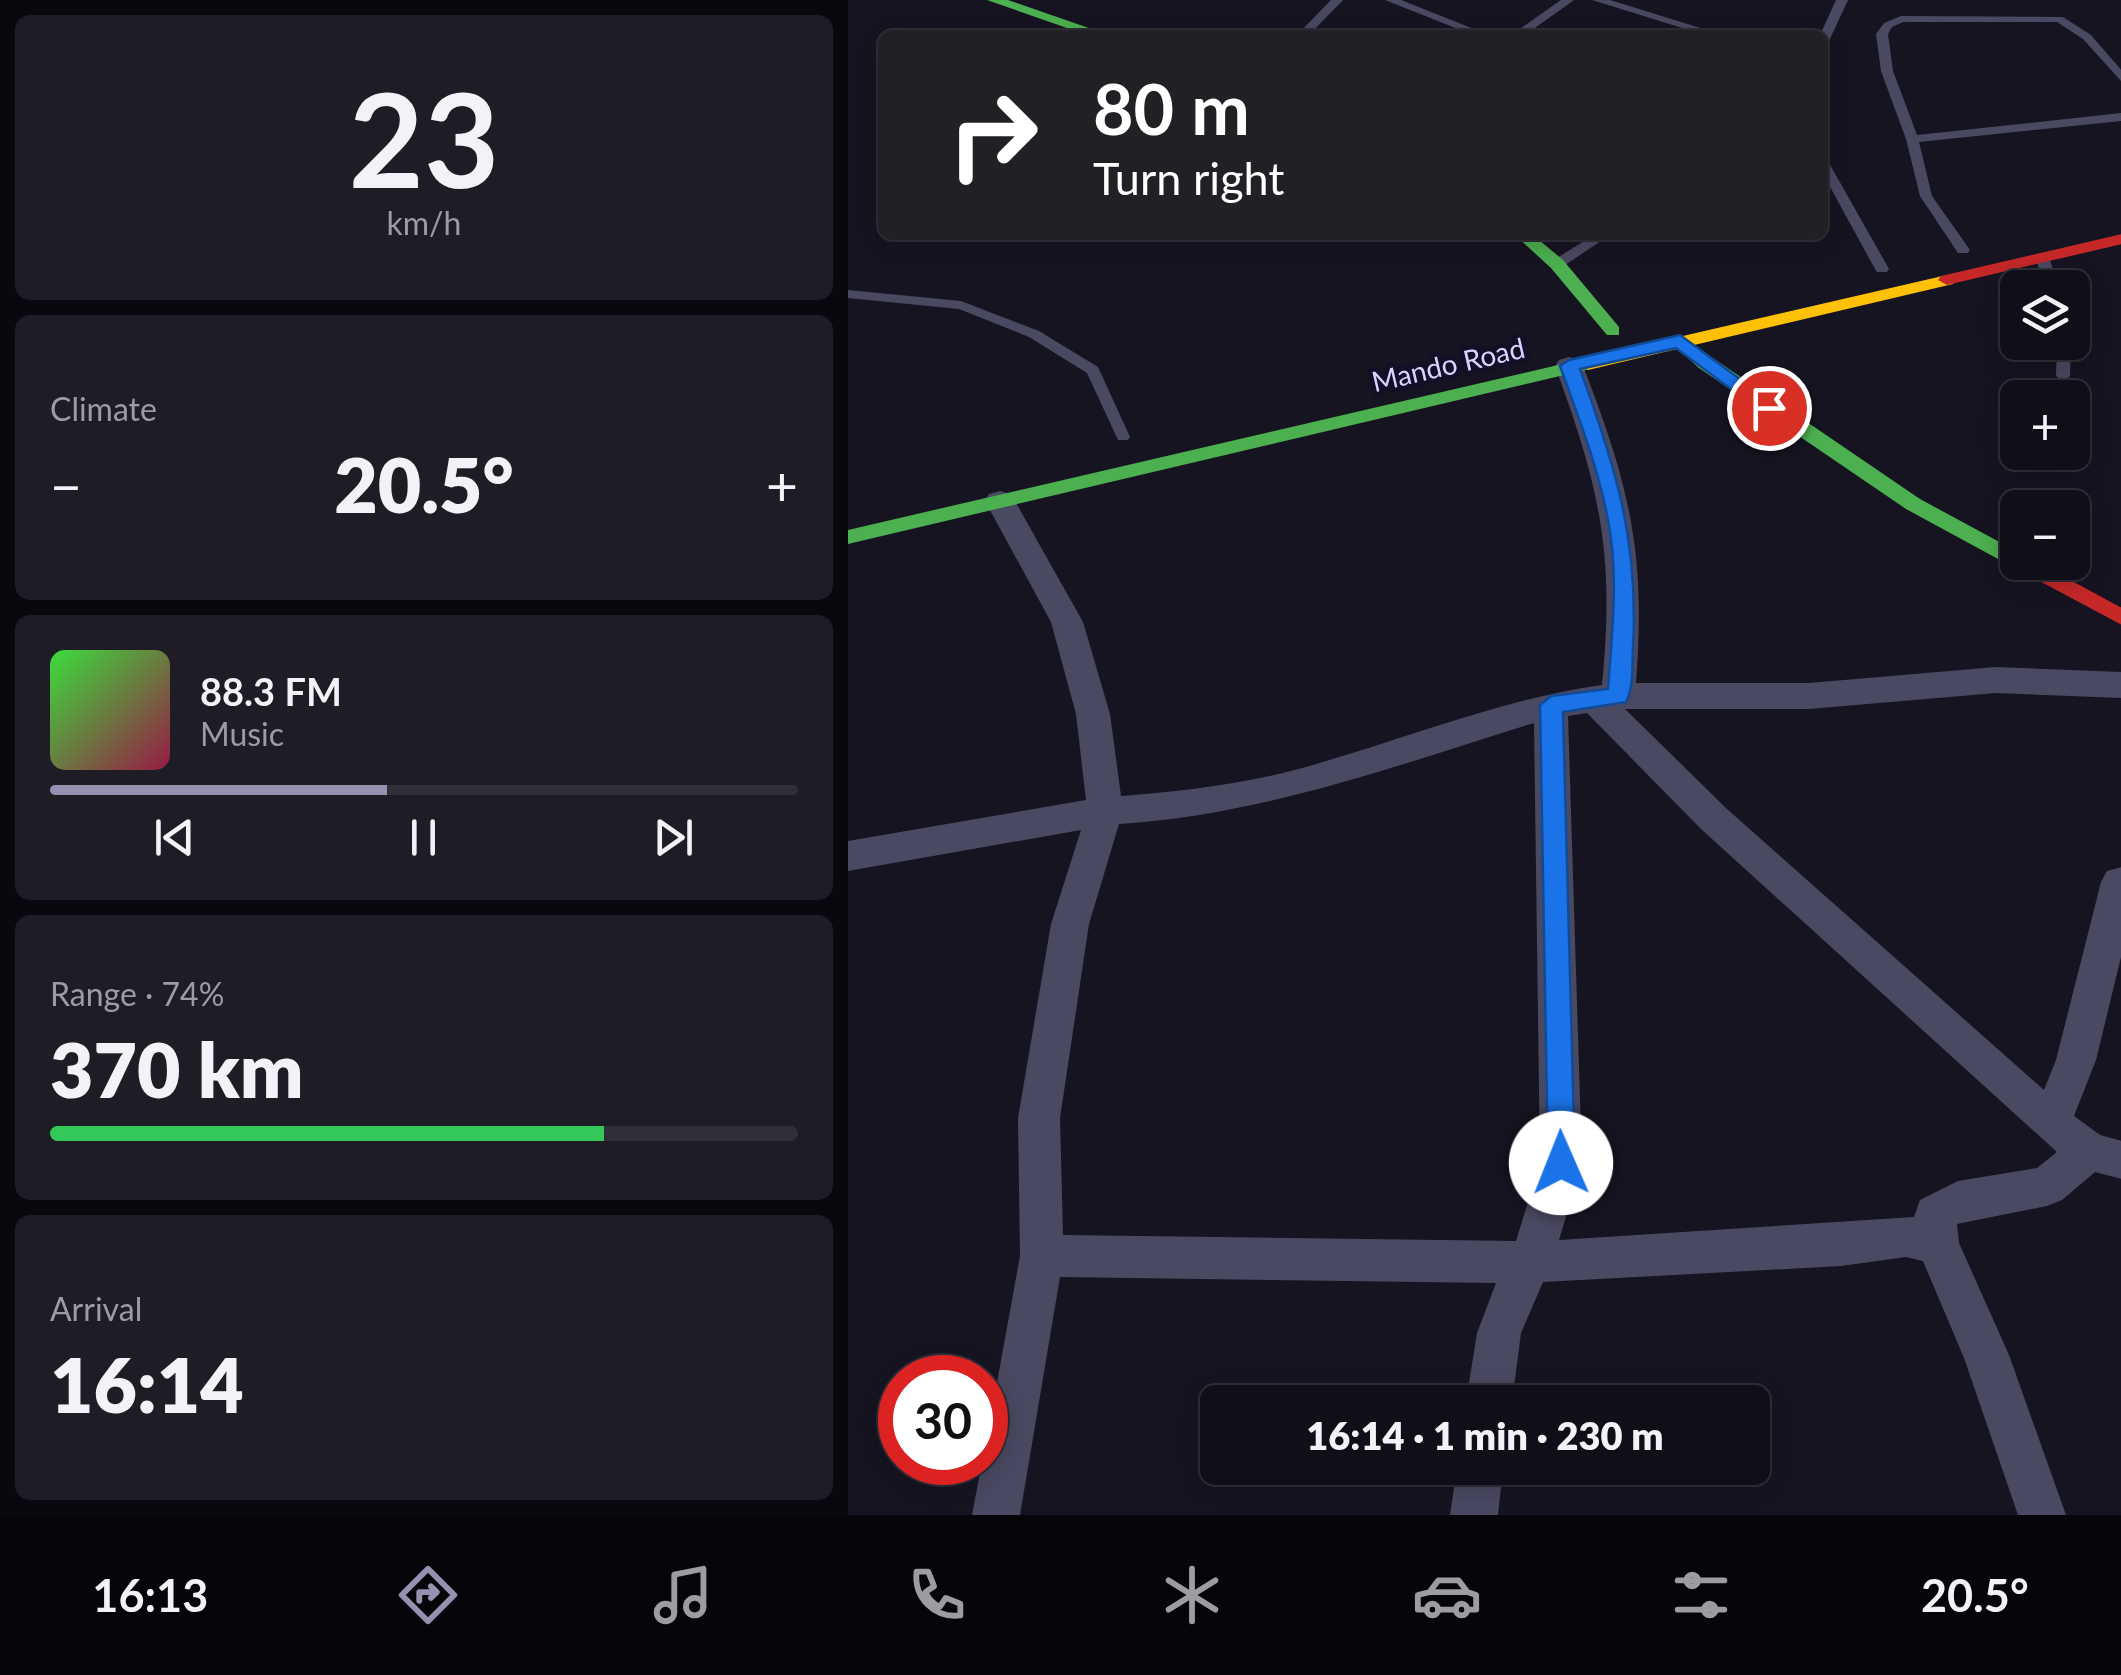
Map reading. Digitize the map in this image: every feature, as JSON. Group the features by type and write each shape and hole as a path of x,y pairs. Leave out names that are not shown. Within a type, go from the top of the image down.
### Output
{"main road":[{"path":"1011,2 1088,30"},
{"name":"Mando Road","path":"848,537 2122,239"},
{"path":"1529,240 1557,264 1613,331"},
{"path":"1930,258 1972,248"},
{"path":"1680,341 1705,364 1913,504 2000,552"},
{"path":"2052,580 2122,618"}],"street":[{"path":"1569,366 1599,447 1619,522 1625,599 1607,698"},
{"path":"996,1515 1042,1256 1039,1118 1070,924 1105,811 1094,714 1067,622 1000,501"},
{"path":"848,856 1105,811 1169,807 1285,786 1551,705 1607,698 1809,696 1996,680 2122,685"},
{"path":"1607,698 1714,819 2051,1122 2105,1155"},
{"path":"1492,1385 1499,1332 1513,1294 1531,1262 1561,1163 1551,705"},
{"path":"2051,1122 2076,1060 2120,882"},
{"path":"2042,1515 1986,1354 1937,1244 1935,1214 1958,1201 2046,1186 2105,1155"},
{"path":"1042,1256 1531,1262 1841,1244 1906,1236 1937,1244"},
{"path":"1474,1515 1478,1485"}],"lane":[{"path":"1308,30 1337,0"},
{"path":"1390,0 1470,30"},
{"path":"1524,30 1568,0"},
{"path":"1598,0 1700,30"},
{"path":"1828,30 1842,0"},
{"path":"1972,248 1926,196 1912,139 1887,71 1882,34 1888,25 1902,19 2059,19 2088,37 2122,79"},
{"path":"1912,139 2122,117"},
{"path":"1828,172 1881,269"},
{"path":"1557,264 1595,240"},
{"path":"2042,257 2046,270"},
{"path":"848,294 961,304 1034,334 1093,370 1123,437"},
{"path":"2064,360 2064,376"}],"traffic: fast":[{"path":"994,0 1087,30"},
{"path":"1529,240 1557,264 1613,331"},
{"path":"1679,341 1705,364 1913,504 2000,551"},
{"path":"848,537 1588,364"}],"traffic: slow":[{"path":"1588,364 1947,280"}],"traffic: jam":[{"path":"1947,280 2122,239"},
{"path":"2053,580 2122,618"}],"route":[{"path":"1561,1163 1551,705 1618,696 1625,599 1619,522 1599,447 1569,366 1680,341 1705,364 1769,408"}]}
